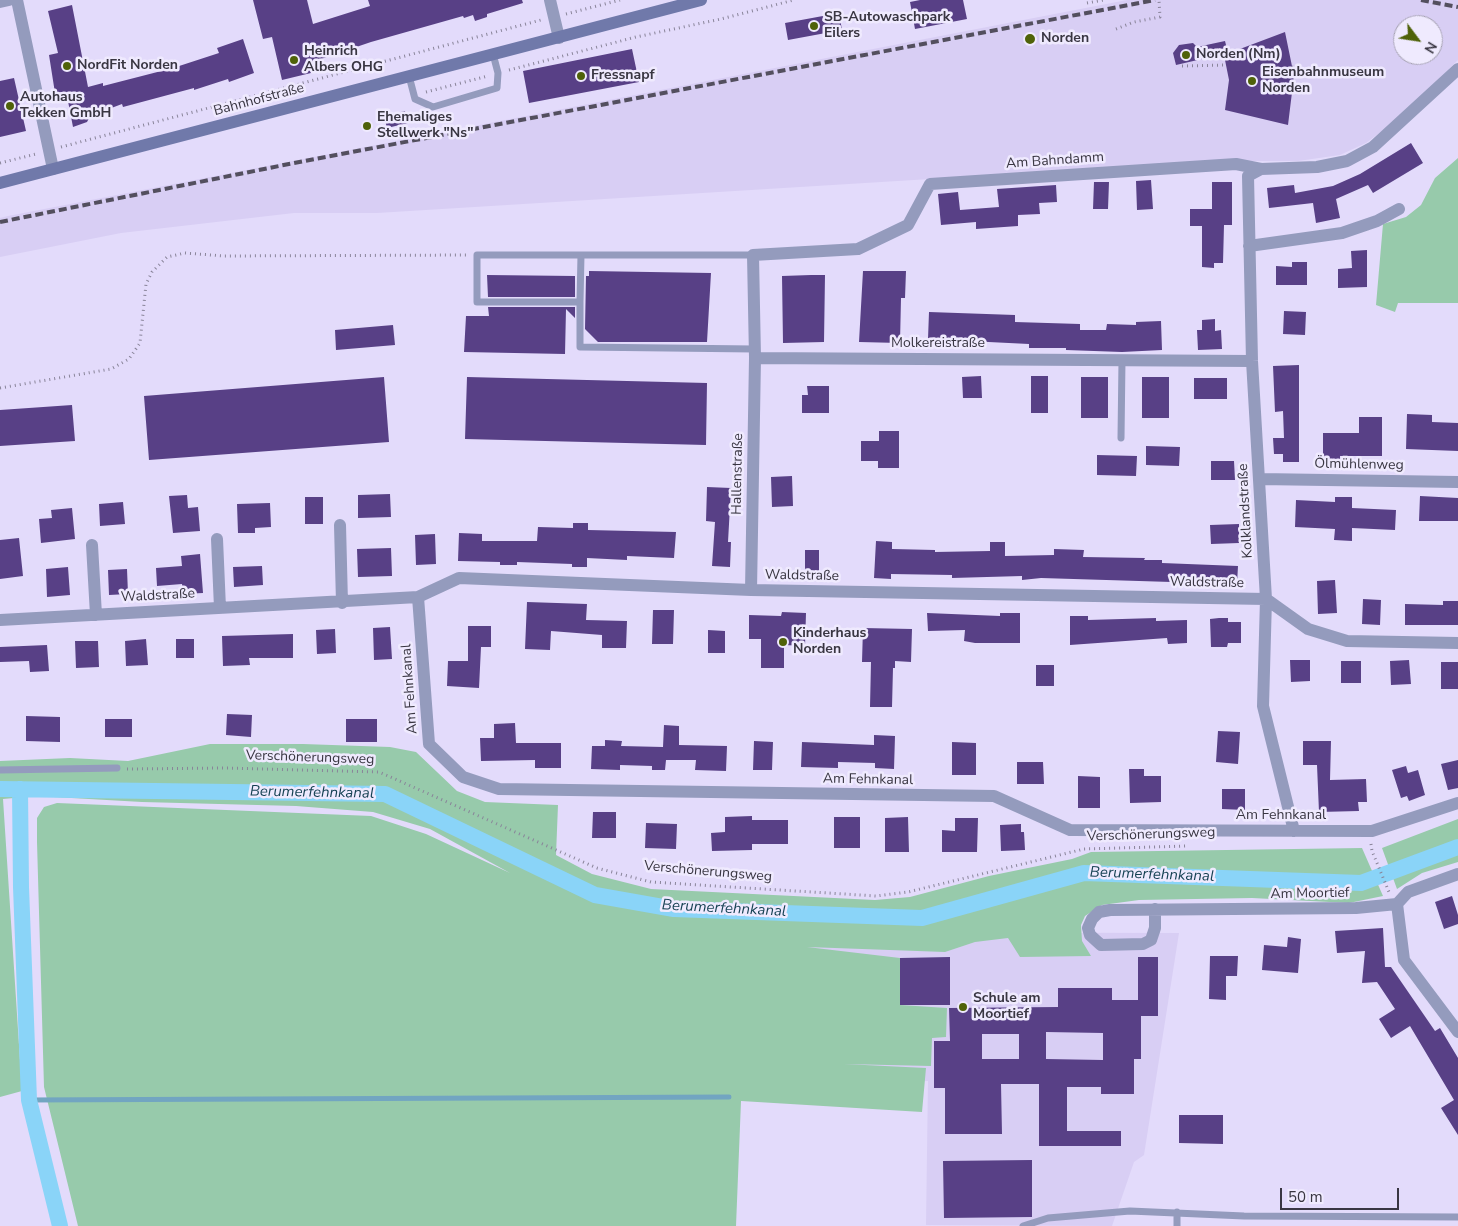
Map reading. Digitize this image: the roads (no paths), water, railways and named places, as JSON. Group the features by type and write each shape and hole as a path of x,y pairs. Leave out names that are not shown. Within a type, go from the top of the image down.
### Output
{"main road":[{"name":"Bahnhofstraße","path":"0,183 701,0"}],"street":[{"path":"0,2 9,0"},
{"path":"17,0 53,170"},
{"path":"550,0 558,38"},
{"name":"Am Bahndamm","path":"753,255 858,249 908,225 930,184 1236,164 1261,169 1317,167 1347,161 1373,147 1458,69"},
{"name":"Kolklandstraße","path":"1261,169 1248,176 1252,361 1266,599 1263,706 1294,831"},
{"path":"1249,246 1342,233 1377,221 1398,210"},
{"path":"753,255 754,354"},
{"name":"Molkereistraße","path":"754,354 1252,361"},
{"name":"Hallenstraße","path":"751,590 754,354"},
{"name":"Ölmühlenweg","path":"1260,479 1458,482"},
{"path":"340,525 342,603"},
{"path":"217,539 220,608"},
{"path":"92,545 96,614"},
{"name":"Waldstraße","path":"0,620 342,603 418,597 459,578 751,590 1266,599"},
{"name":"Am Fehnkanal","path":"418,597 429,744 463,777 499,789 994,796 1070,830 1372,831 1458,803"},
{"path":"1266,599 1308,629 1346,641 1458,643"},
{"path":"1458,874 1393,899 1404,960 1458,1032"},
{"name":"Am Moortief","path":"1155,909 1155,928 1151,940 1143,944 1101,945 1090,935 1088,928 1092,920 1099,912 1110,910 1155,909 1356,908 1393,899"}],"lane":[{"path":"409,76 414,99 433,107 497,88 498,73 493,54"},
{"path":"580,302 477,302 477,255 753,255"},
{"path":"581,255 580,347 754,354"},
{"path":"1122,360 1122,438"},
{"path":"0,770 117,768"},
{"path":"1023,1226 1048,1218 1130,1211 1244,1216 1458,1217"},
{"path":"1177,1212 1177,1226"}],"waterway":[{"name":"Berumerfehnkanal","path":"0,789 385,794 595,895 674,909 922,918 1084,873 1361,883 1458,847"},
{"path":"20,789 21,887 29,1100 60,1226"},
{"path":"29,1100 729,1097"}],"railway":[{"path":"0,222 294,163 1155,0"},
{"path":"1421,0 1458,7"}],"place":[{"name":"SB-Autowaschpark Eilers","path":"814,26"},
{"name":"Norden","path":"1030,39"},
{"name":"Norden (Nm)","path":"1186,55"},
{"name":"Heinrich Albers OHG","path":"294,60"},
{"name":"NordFit Norden","path":"67,66"},
{"name":"Fressnapf","path":"581,76"},
{"name":"Eisenbahnmuseum Norden","path":"1252,81"},
{"name":"Autohaus Tekken GmbH","path":"10,106"},
{"name":"Ehemaliges Stellwerk \"Ns\"","path":"367,126"},
{"name":"Kinderhaus Norden","path":"783,642"},
{"name":"Schule am Moortief","path":"963,1007"}]}
